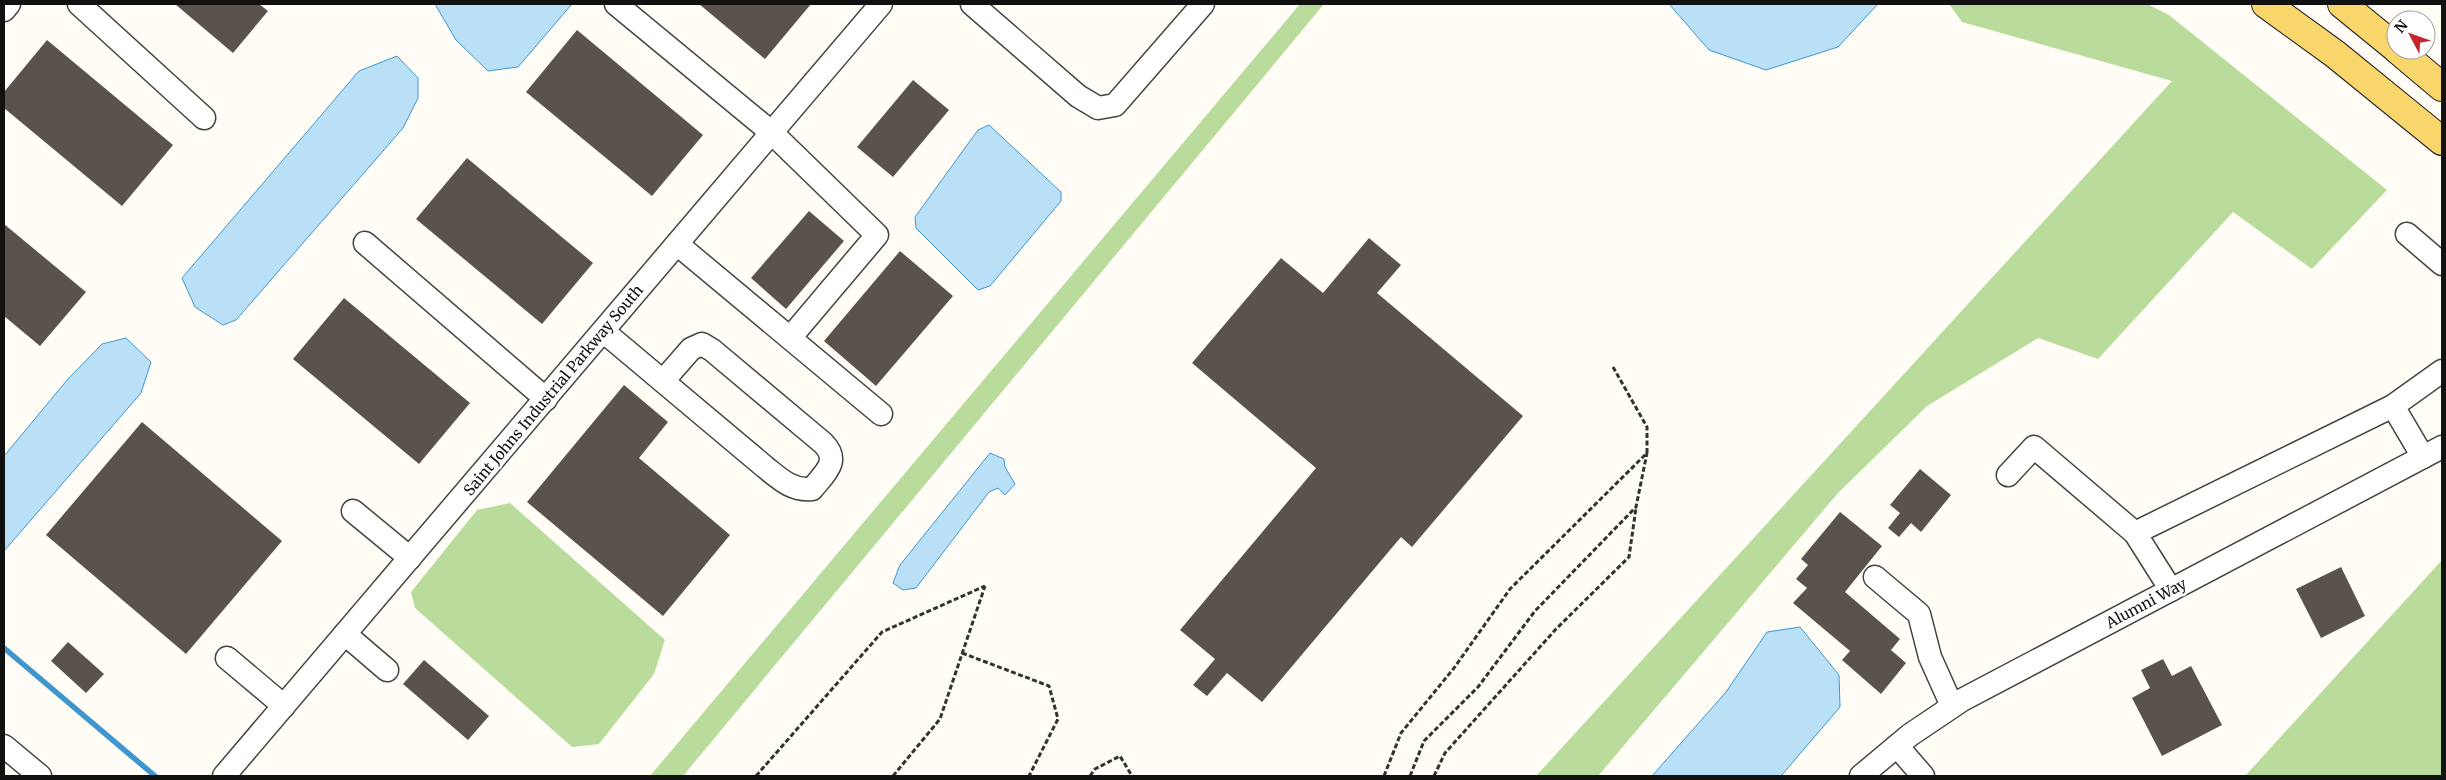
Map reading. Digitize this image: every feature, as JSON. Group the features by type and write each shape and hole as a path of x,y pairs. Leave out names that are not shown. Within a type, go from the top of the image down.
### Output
{"main road":[{"path":"2266,4 2335,54 2442,141"},
{"path":"2342,4 2386,40"},
{"path":"2410,60 2442,87"}],"street":[{"path":"79,4 204,118"},
{"path":"616,4 771,132 877,234 790,338"},
{"name":"Saint Johns Industrial Parkway South","path":"224,776 880,4"},
{"path":"972,4 1078,96 1098,108 1115,105 1202,4"},
{"path":"2407,234 2442,264"},
{"path":"365,244 546,399"},
{"path":"676,244 881,414"},
{"path":"603,331 663,381 790,486 803,490 812,489 829,467 832,460 831,450 823,442 712,350 702,344 691,349 663,381"},
{"path":"2135,533 2393,406 2442,371"},
{"path":"2393,406 2433,452"},
{"path":"2008,475 2034,447 2135,533 2170,590"},
{"name":"Alumni Way","path":"1861,776 1897,746 1952,706 2433,452"},
{"path":"353,511 410,558"},
{"path":"1875,577 1919,614 1930,657 1952,706"},
{"path":"345,634 387,670"},
{"path":"227,658 284,706"},
{"path":"4,746 40,776"},
{"path":"1897,746 1923,776"}],"path":[{"path":"1434,776 1445,752 1556,629 1629,557 1636,507 1647,453 1647,427 1613,367"},
{"path":"1384,776 1401,733 1454,668 1510,589 1647,453"},
{"path":"1410,776 1424,741 1478,687 1535,611 1636,507"},
{"path":"756,776 882,632 985,586 940,719 893,776"},
{"path":"962,653 1049,686 1058,719 1030,776"},
{"path":"1090,776 1095,769 1120,756 1132,776"}],"green space":[{"path":"1300,4 1324,4 683,776 650,776"},
{"path":"1949,4 2147,4 2169,15 2387,190 2312,269 2233,212 2098,359 2038,338 1927,406 1838,493 1598,776 1536,776 2172,81 1962,22"},
{"path":"510,503 665,640 654,674 599,744 572,747 415,608 411,592 477,510"},
{"path":"2442,560 2442,776 2245,776"}],"water":[{"path":"435,4 572,4 518,67 488,71 456,40"},
{"path":"1669,4 1878,4 1838,47 1766,70 1709,50"},
{"path":"397,56 418,78 418,98 403,128 236,320 223,325 195,307 182,278 359,71"},
{"path":"989,125 1061,192 1061,201 990,286 978,290 916,228 915,217 978,130"},
{"path":"126,338 151,362 141,393 4,551 4,456 68,379 102,344"},
{"path":"990,453 1004,459 1005,467 1015,484 1005,495 998,488 989,492 916,588 903,590 893,583 900,565"},
{"path":"1800,627 1839,675 1840,707 1781,776 1652,776 1726,692 1767,632"}],"building":[{"path":"175,4 259,4 268,11 233,53"},
{"path":"699,4 811,4 765,59"},
{"path":"577,30 703,135 652,196 526,92"},
{"path":"47,40 173,145 122,206 4,108 4,92"},
{"path":"913,80 949,110 893,177 857,147"},
{"path":"467,158 593,263 542,324 416,219"},
{"path":"809,211 844,241 786,309 751,278"},
{"path":"4,224 86,292 40,346 4,316"},
{"path":"1369,238 1401,265 1377,293 1523,416 1412,547 1401,537 1262,702 1227,673 1207,696 1193,685 1215,659 1180,630 1316,468 1192,363 1281,258 1323,293"},
{"path":"900,251 953,296 876,386 824,341"},
{"path":"344,298 470,403 419,464 293,359"},
{"path":"624,385 668,422 639,458 730,535 663,616 527,502"},
{"path":"142,422 282,541 186,654 46,535"},
{"path":"1920,469 1951,495 1921,532 1911,523 1899,537 1888,528 1900,513 1890,505"},
{"path":"1840,512 1882,546 1845,592 1900,639 1891,650 1906,663 1881,694 1842,660 1850,651 1793,603 1807,588 1796,579 1808,565 1801,559"},
{"path":"2341,567 2365,616 2321,638 2296,589"},
{"path":"68,642 104,674 86,693 51,661"},
{"path":"2163,659 2172,676 2191,666 2222,725 2162,756 2132,698 2150,688 2141,670"},
{"path":"424,660 489,716 468,740 403,684"}],"waterway":[{"path":"4,648 155,776"}]}
